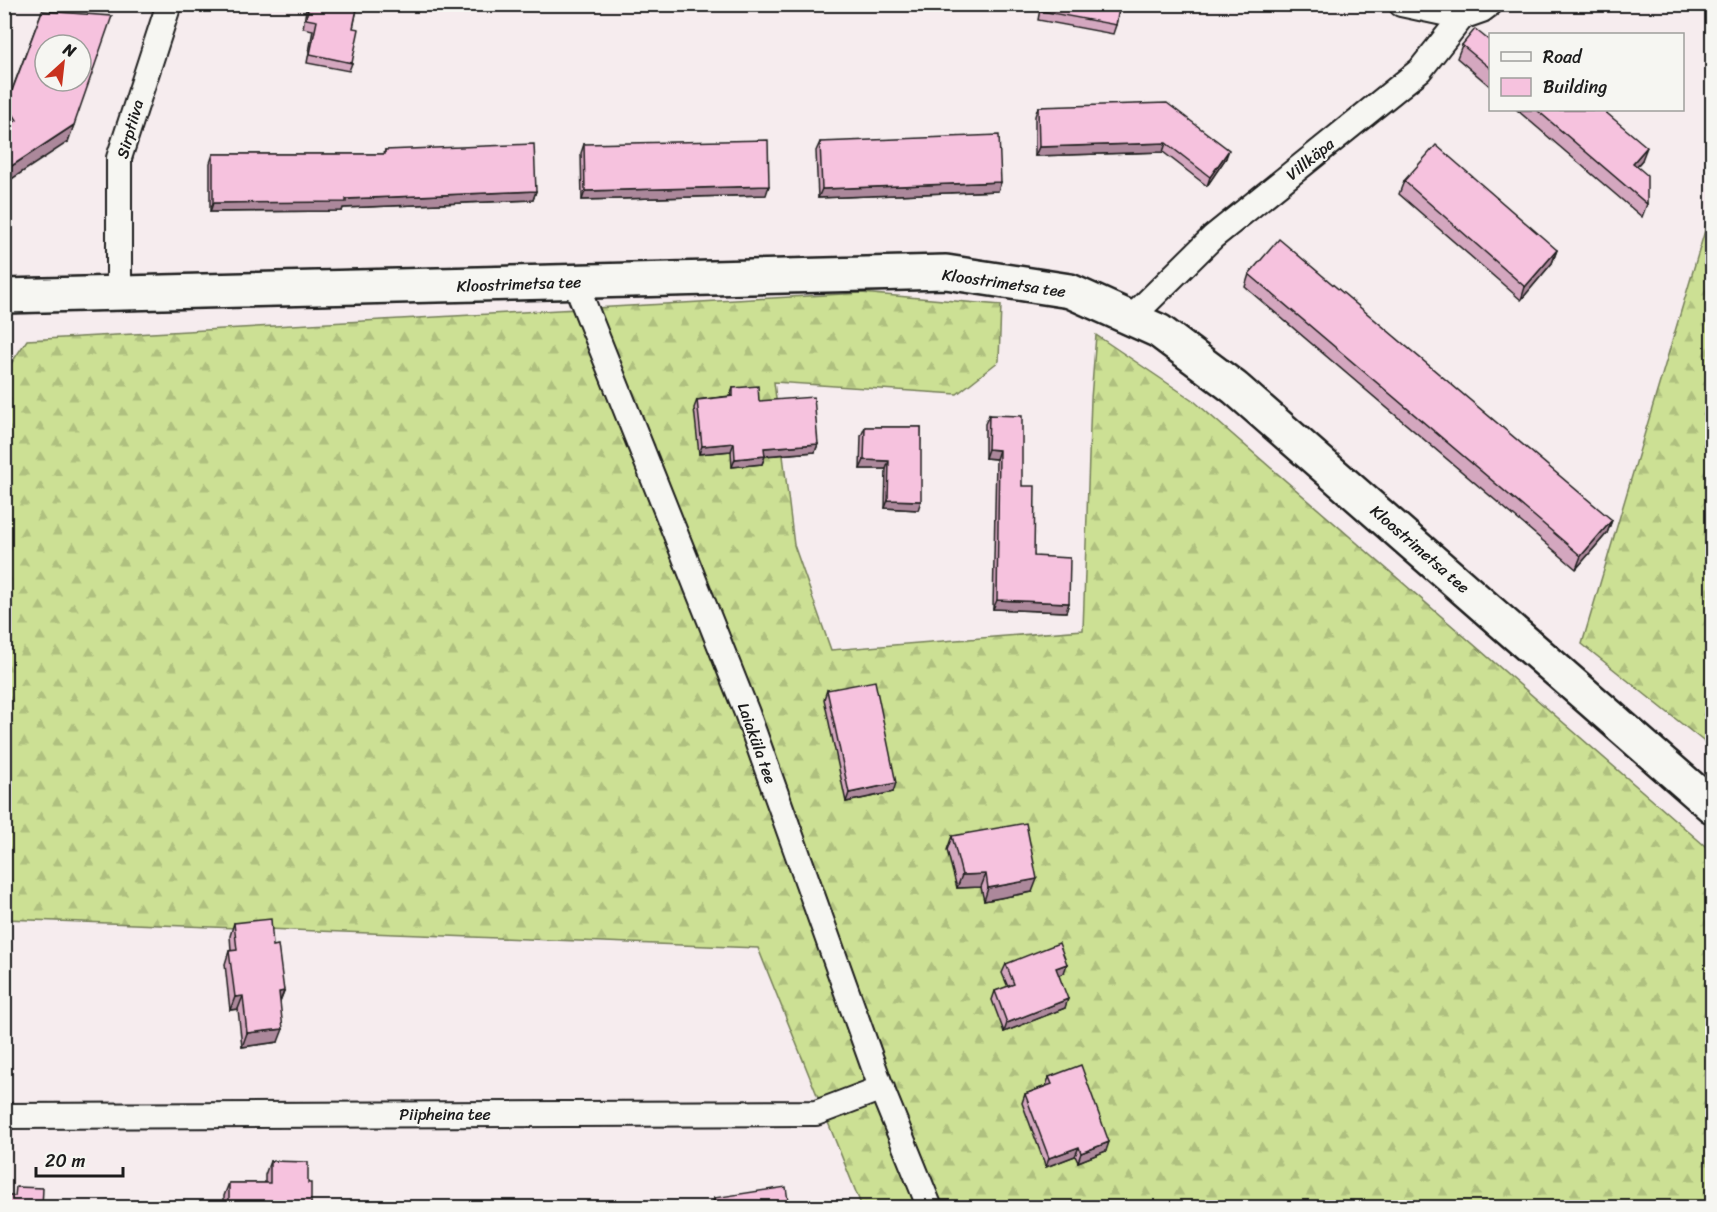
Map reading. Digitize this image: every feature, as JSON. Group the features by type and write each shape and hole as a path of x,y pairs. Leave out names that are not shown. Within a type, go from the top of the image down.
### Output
{"main road":[{"name":"Kloostrimetsa tee","path":"4,296 946,272 1070,291 1159,331 1235,388 1713,806"}],"street":[{"name":"Sirptiiva","path":"119,294 119,158 169,4"},
{"path":"1401,4 1462,17"},
{"name":"Villkäpa","path":"1131,318 1213,237 1420,70 1462,17 1482,10 1490,4"},
{"name":"Laiaküla tee","path":"575,282 747,714 882,1088 930,1208"},
{"name":"Piipheina tee","path":"4,1116 816,1113 882,1088"}],"green space":[{"path":"1712,207 1712,748 1582,644"},
{"path":"861,293 1001,305 999,361 957,394 774,382 794,545 831,650 1083,630 1091,399 1096,335 1194,401 1712,852 1712,1207 862,1207 758,948 5,919 4,374 27,340"}],"building":[{"path":"309,4 358,4 353,28 359,29 352,63 310,54 317,21 306,19"},
{"path":"1042,4 1120,4 1116,25 1041,11"},
{"path":"42,11 112,16 93,70 93,33 34,33"},
{"path":"1475,29 1489,40 1489,67 1462,45"},
{"path":"33,35 33,93 85,93 74,125 4,171 4,129 17,120 7,104"},
{"path":"1167,103 1229,150 1210,177 1166,143 1039,147 1038,107"},
{"path":"1538,111 1604,111 1647,147 1633,163 1647,175 1647,204"},
{"path":"999,135 1001,182 822,189 820,142"},
{"path":"768,140 769,186 585,191 584,144"},
{"path":"534,144 536,191 346,199 346,202 213,203 213,154 385,154 385,150"},
{"path":"1436,145 1557,250 1525,287 1404,181"},
{"path":"1279,239 1612,520 1581,556 1249,274"},
{"path":"758,386 759,401 814,397 818,444 764,448 765,456 735,459 734,443 702,446 697,400 733,396 733,388"},
{"path":"989,415 1022,416 1022,486 1035,486 1034,556 1070,558 1069,603 997,600 999,450 988,449"},
{"path":"865,427 921,427 921,501 888,500 889,461 864,460"},
{"path":"875,681 896,783 849,793 827,690"},
{"path":"1026,823 1037,879 988,888 986,874 962,875 952,836"},
{"path":"271,919 273,946 278,945 284,991 279,992 283,1029 247,1033 243,996 235,997 229,951 237,950 234,923"},
{"path":"1059,943 1067,964 1056,968 1068,999 1007,1023 995,991 1014,984 1006,964"},
{"path":"1081,1065 1109,1142 1081,1153 1079,1147 1049,1158 1025,1094 1052,1084 1049,1077"},
{"path":"270,1161 308,1162 311,1208 229,1208 229,1183 270,1183"},
{"path":"16,1187 43,1188 42,1208 4,1208 4,1196 15,1196"},
{"path":"786,1187 789,1208 716,1208 714,1198"}]}
